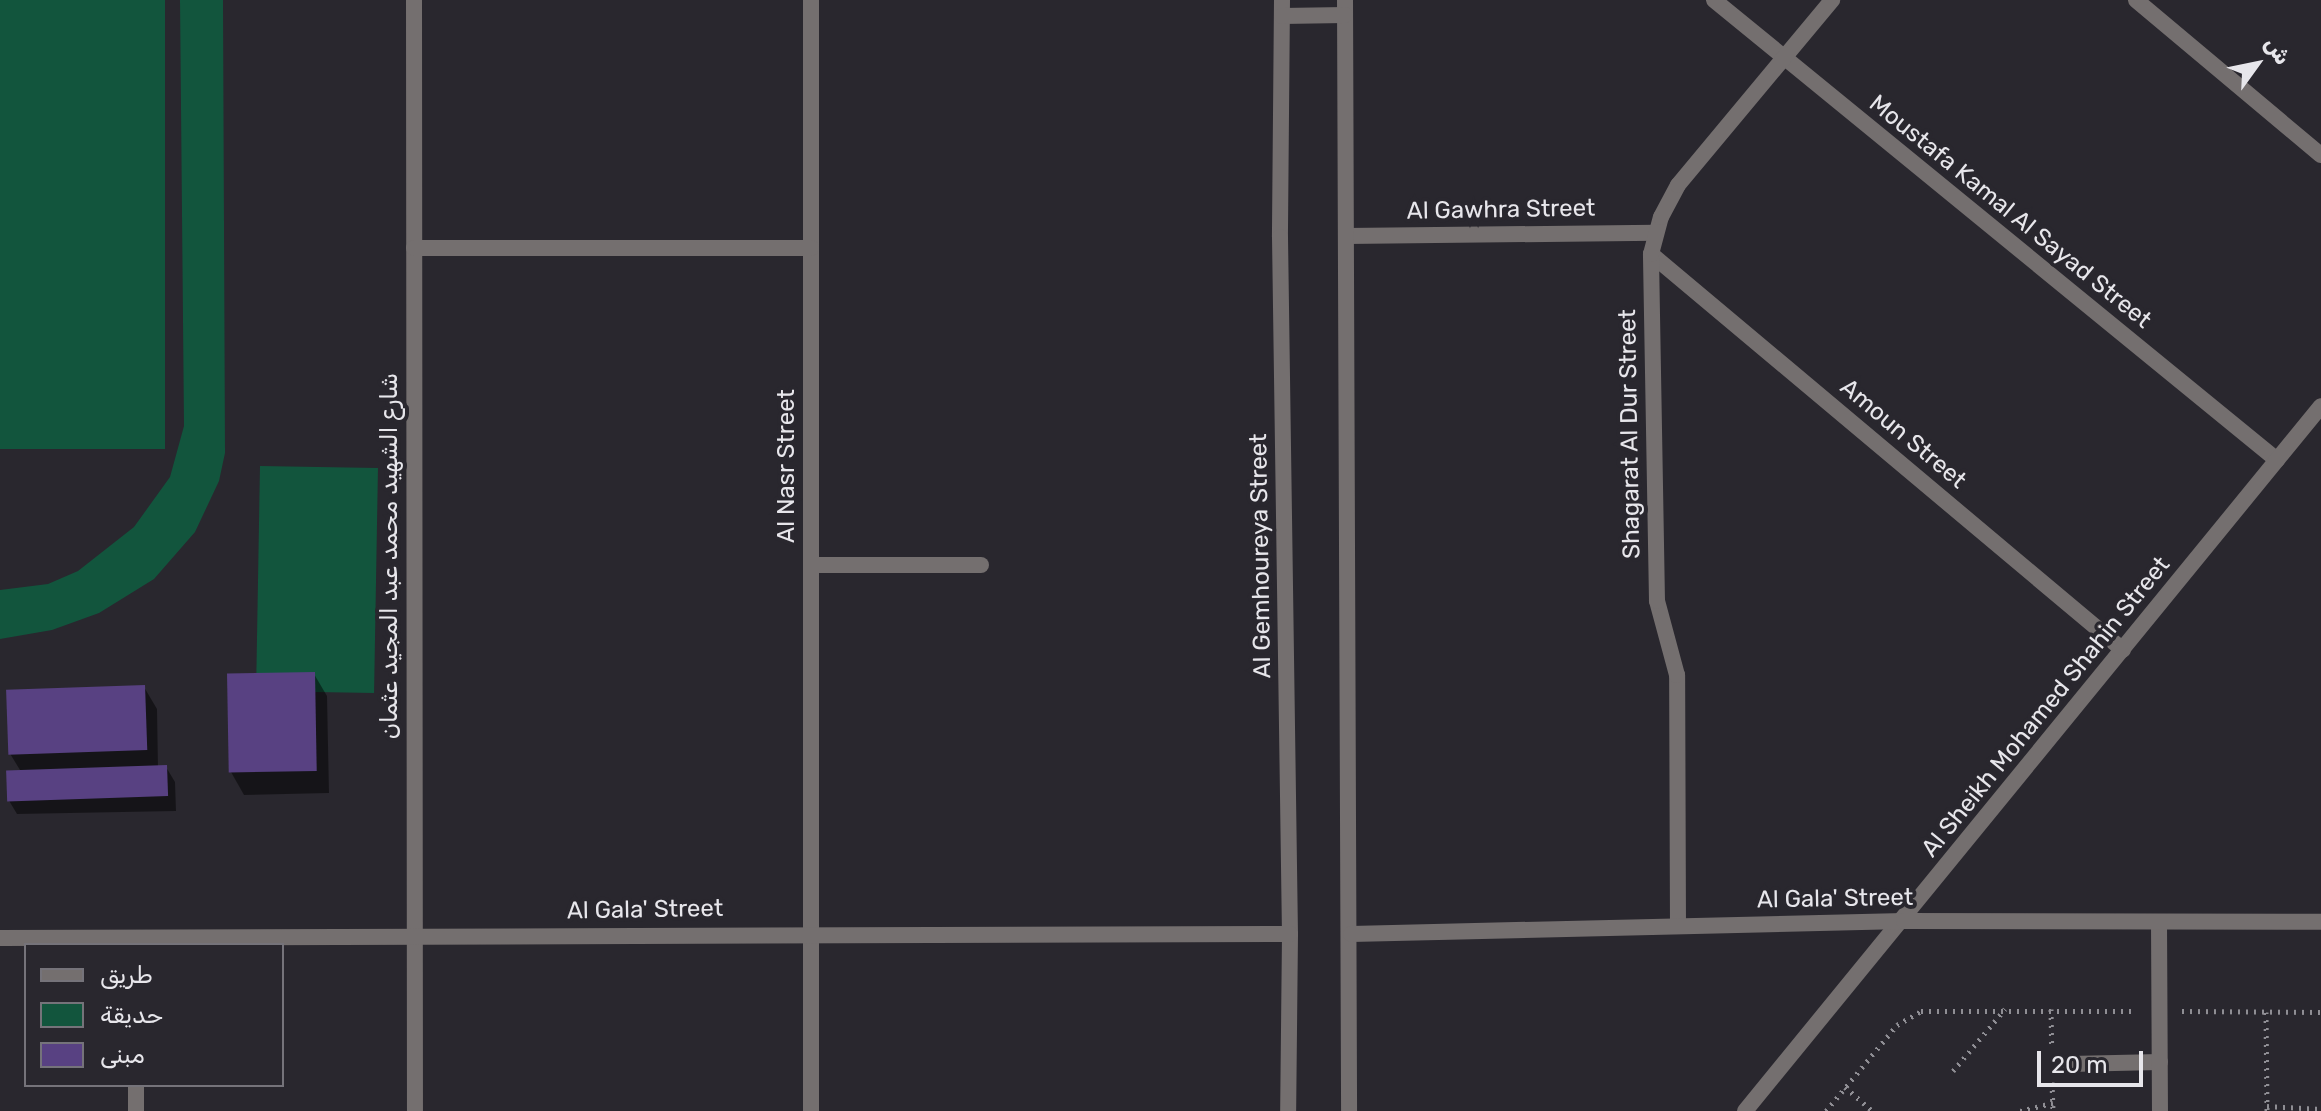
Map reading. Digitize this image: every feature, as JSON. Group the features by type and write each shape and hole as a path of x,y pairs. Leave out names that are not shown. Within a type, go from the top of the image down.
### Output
{"street":[{"name":"شارع الشهيد محمد عبد المجيد عثمان","path":"414,0 415,1111"},
{"name":"Al Nasr Street","path":"811,0 811,1111"},
{"name":"Moustafa Kamal Al Sayad Street","path":"1714,0 2277,460"},
{"name":"Shagarat Al Dur Street","path":"1678,926 1677,675 1657,601 1651,254 1656,233 1678,185 1832,0"},
{"path":"2136,0 2321,155"},
{"path":"1282,8 1345,8 1351,934 1349,1111"},
{"name":"Al Gemhoureya Street","path":"1282,8 1280,237 1290,934 1288,1111"},
{"name":"Al Gawhra Street","path":"1346,236 1656,233"},
{"path":"414,248 811,248"},
{"name":"Amoun Street","path":"1651,254 2123,650"},
{"name":"Al Sheikh Mohamed Shahin Street","path":"1745,1111 1904,921 2321,406"},
{"path":"811,565 981,565"},
{"name":"Al Gala' Street","path":"1351,934 1904,921 2321,922"},
{"path":"2159,923 2160,1111"},
{"name":"Al Gala' Street","path":"0,938 134,941 811,933 1290,934"},
{"path":"2070,1064 2160,1062"},
{"path":"136,1087 136,1111"}],"path":[{"path":"1826,1111 1897,1025 1912,1014 1930,1009 2321,1012"},
{"path":"1953,1071 2005,1009"},
{"path":"2266,1012 2267,1108 2321,1109"},
{"path":"1845,1087 1873,1111"},
{"path":"2020,1111 2053,1103"}],"green space":[{"path":"0,0 165,0 165,449 0,449"},
{"path":"180,0 223,0 225,453 219,481 195,532 154,579 99,613 52,630 0,639 0,590 48,584 78,571 134,527 170,477 184,426"},
{"path":"260,466 378,468 374,693 256,691"}],"building":[{"path":"315,672 317,771 229,773 227,674"},
{"path":"145,685 147,750 8,755 6,690"},
{"path":"167,765 168,796 7,802 6,771"}]}
